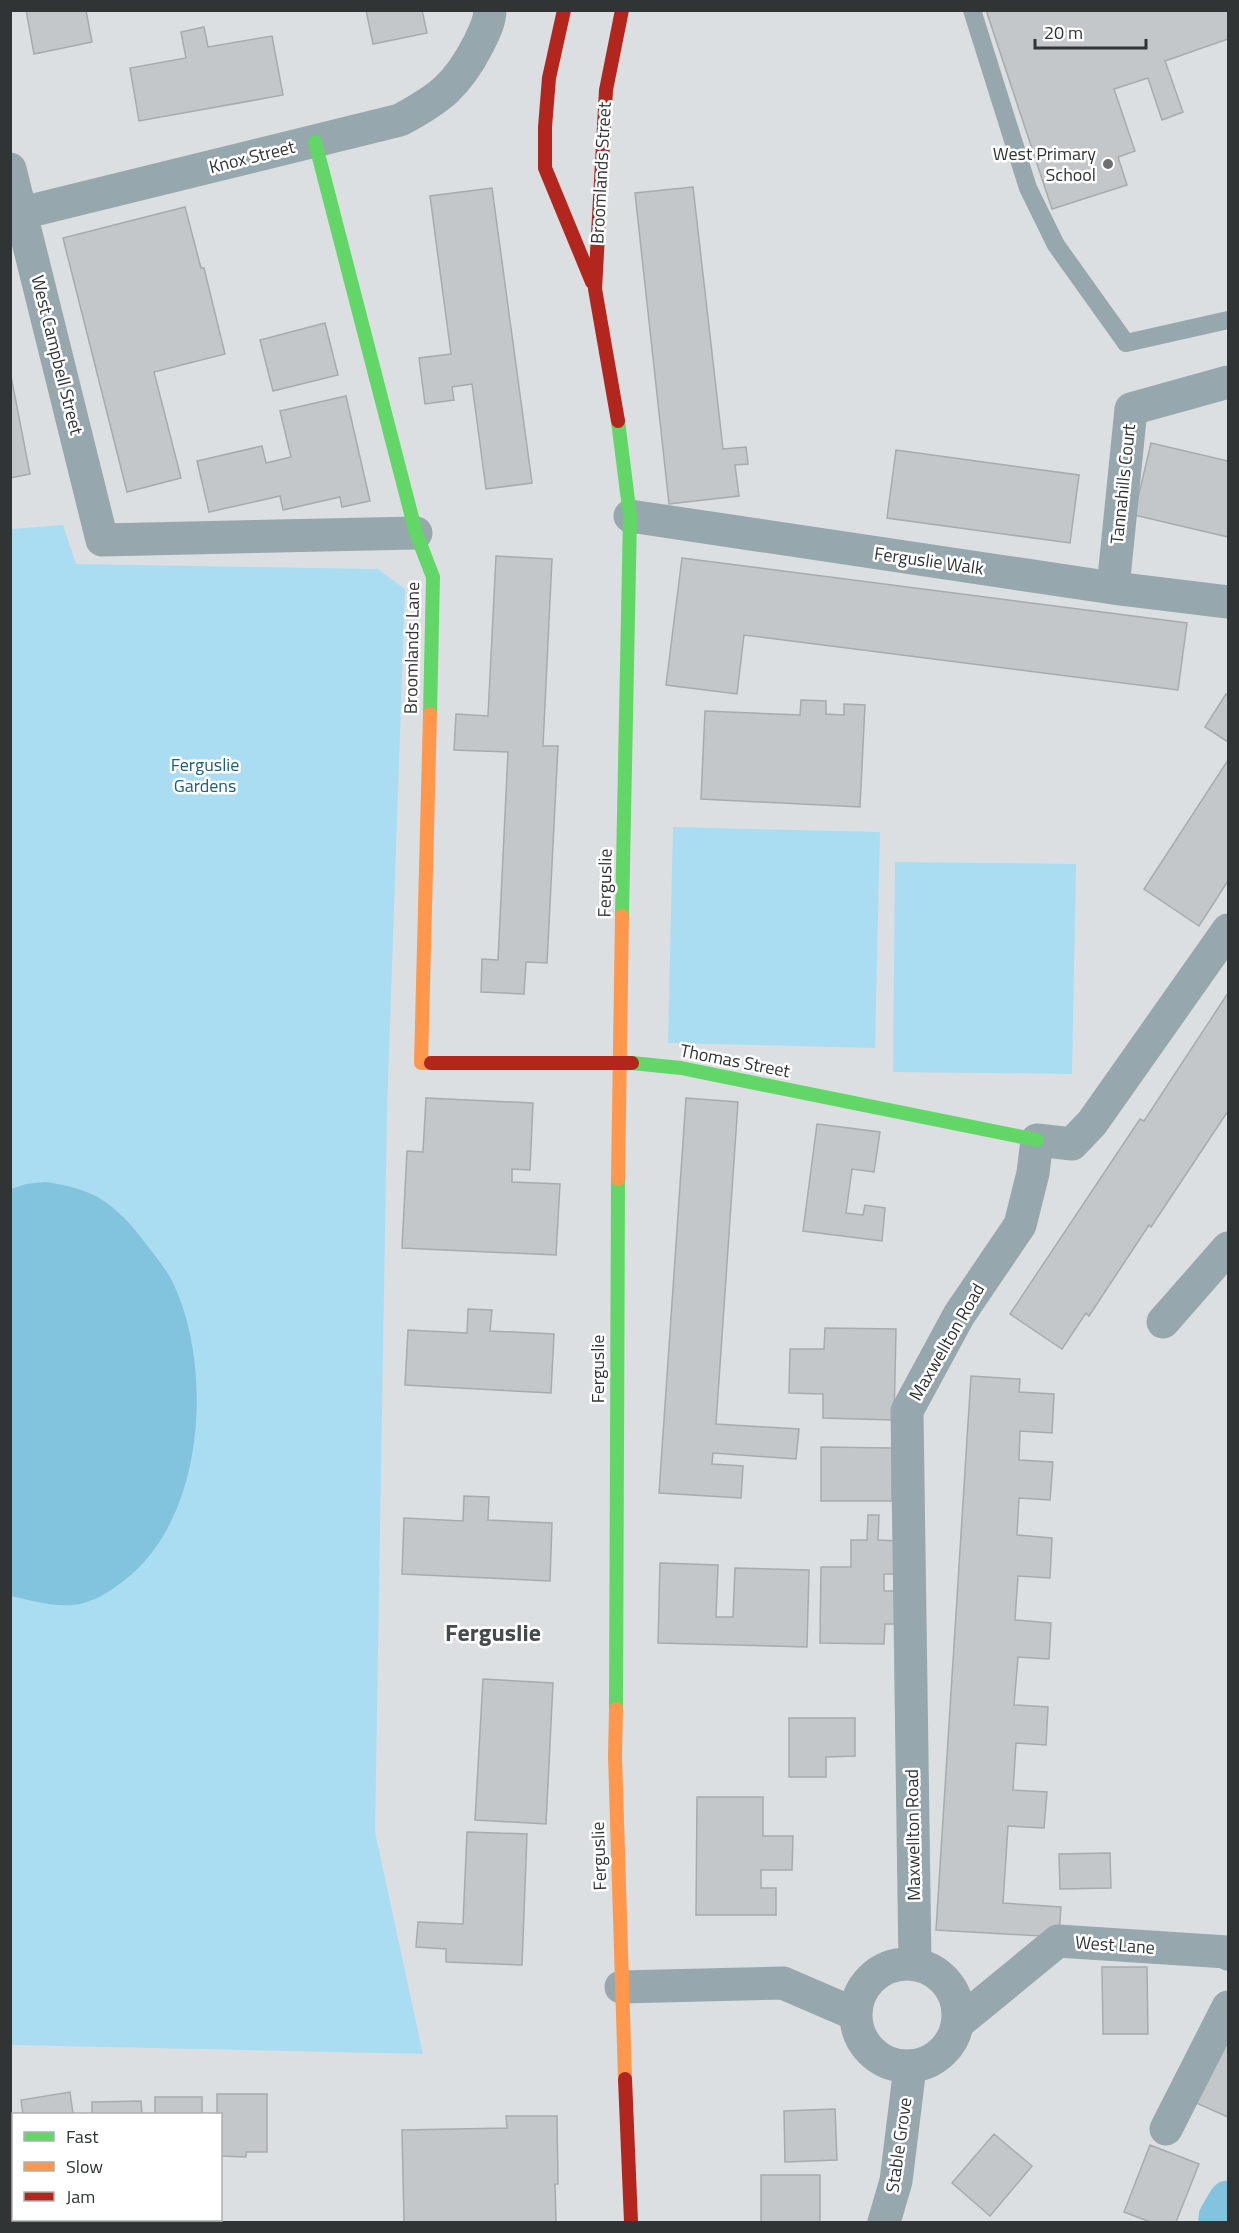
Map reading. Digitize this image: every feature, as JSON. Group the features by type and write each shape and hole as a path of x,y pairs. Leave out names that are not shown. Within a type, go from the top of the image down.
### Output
{"main road":[{"name":"Broomlands Street","path":"564,10 549,78 545,127 545,168 595,289 624,458 630,516"},
{"name":"Broomlands Street","path":"595,289 606,90 622,10"},
{"name":"Broomlands Lane","path":"315,142 416,533 433,578 421,1063"},
{"name":"Ferguslie","path":"630,516 619,1062 615,1755 621,1987 631,2223"},
{"name":"Thomas Street","path":"421,1063 619,1062 681,1068 1037,1140"}],"street":[{"name":"Knox Street","path":"22,213 400,120 426,106 450,88 466,69 482,39 490,10"},
{"name":"West Campbell Street","path":"10,169 102,540 416,533"},
{"name":"Tannahills Court","path":"1113,588 1131,409 1228,382"},
{"name":"Ferguslie Walk","path":"630,516 1113,588 1228,602"},
{"path":"1037,1140 1072,1144 1092,1123 1228,930"},
{"name":"Maxwellton Road","path":"915,1964 908,1411 959,1315 1020,1225 1033,1173 1037,1140"},
{"path":"1163,1322 1228,1248"},
{"name":"West Lane","path":"910,2067 934,2059 952,2040 958,2023 1058,1941 1227,1952 1228,1954"},
{"path":"910,2067 892,2064 870,2051 860,2036 855,2014 859,1996 869,1980 884,1969 901,1964 915,1964 932,1970 946,1981 951,1989 958,2006 958,2023"},
{"path":"621,1987 783,1983 855,2014"},
{"path":"1166,2129 1228,2007"},
{"name":"Stable Grove","path":"884,2223 896,2181 910,2067"}],"lane":[{"path":"972,10 1028,188 1056,245 1126,343 1228,320"}],"green space":[{"name":"Ferguslie Gardens","path":"63,525 76,564 378,569 405,589 387,1112 375,1832 423,2054 11,2045 11,529"},
{"path":"673,827 880,832 875,1048 668,1043"},
{"path":"895,862 1076,864 1072,1074 893,1072"}],"shaded area":[{"path":"45,1182 73,1187 105,1202 138,1233 164,1268 174,1285 187,1320 194,1360 197,1402 194,1444 185,1485 170,1523 149,1556 122,1582 99,1597 73,1605 50,1604 11,1596 11,1189 26,1184"}],"building":[{"path":"26,10 86,10 92,42 34,54"},
{"path":"366,10 422,10 427,33 373,44"},
{"path":"986,10 1228,10 1228,39 1165,61 1183,112 1162,120 1148,78 1114,89 1135,151 1118,157 1127,185 1052,209"},
{"path":"204,27 208,47 272,36 283,95 139,121 130,68 186,58 181,32"},
{"path":"693,187 723,449 746,447 748,464 735,465 739,496 669,504 635,193"},
{"path":"492,188 532,483 486,489 472,384 452,387 454,400 425,404 419,358 451,354 430,196"},
{"path":"185,207 201,268 204,268 225,354 154,372 181,478 127,492 63,238"},
{"path":"325,323 338,375 273,391 260,340"},
{"path":"10,371 30,474 10,478"},
{"path":"346,396 370,501 342,507 340,497 283,510 280,496 209,512 197,461 262,446 266,463 291,457 280,411"},
{"path":"1151,443 1228,461 1228,537 1134,515"},
{"path":"896,450 1079,475 1070,543 887,518"},
{"path":"496,556 552,559 543,746 558,746 547,963 526,962 524,994 481,992 482,959 498,960 508,752 454,750 456,714 488,716"},
{"path":"682,558 1187,623 1178,690 744,635 737,694 666,685"},
{"path":"1226,694 1228,696 1228,742 1205,727"},
{"path":"801,700 826,701 826,714 844,715 844,704 865,705 860,807 701,799 705,711 800,715"},
{"path":"1228,760 1228,881 1199,926 1144,889"},
{"path":"1228,993 1228,1111 1089,1316 1086,1313 1062,1349 1010,1314 1140,1119 1144,1121"},
{"path":"426,1098 533,1103 530,1170 512,1169 512,1182 560,1184 556,1255 402,1248 407,1151 423,1152"},
{"path":"686,1098 738,1102 716,1424 799,1429 796,1459 713,1453 712,1464 743,1466 741,1498 659,1493"},
{"path":"817,1124 880,1132 874,1172 852,1169 846,1213 863,1215 865,1205 885,1208 882,1241 803,1231"},
{"path":"468,1309 492,1310 490,1331 554,1334 551,1393 405,1385 408,1330 467,1333"},
{"path":"825,1328 896,1329 894,1420 823,1418 823,1394 789,1393 790,1349 824,1349"},
{"path":"971,1376 1020,1379 1019,1392 1054,1394 1052,1433 1020,1431 1019,1460 1053,1462 1050,1500 1019,1498 1017,1535 1052,1538 1050,1578 1018,1576 1015,1620 1051,1623 1049,1659 1018,1657 1014,1705 1048,1707 1046,1745 1016,1743 1013,1790 1047,1792 1044,1828 1008,1826 1003,1903 1061,1907 1059,1937 936,1930"},
{"path":"821,1447 892,1448 892,1501 821,1501"},
{"path":"464,1496 489,1497 488,1520 552,1523 550,1581 402,1574 404,1518 463,1521"},
{"path":"868,1515 879,1515 878,1540 900,1541 899,1574 884,1574 884,1591 896,1591 896,1624 885,1624 884,1644 820,1643 821,1567 851,1567 851,1540 867,1540"},
{"path":"660,1563 718,1565 716,1617 733,1617 735,1568 809,1570 807,1647 658,1643"},
{"path":"483,1679 553,1683 546,1824 475,1820"},
{"path":"789,1718 855,1718 855,1756 826,1757 826,1777 789,1777"},
{"path":"697,1797 763,1797 763,1836 793,1836 792,1870 761,1870 761,1888 776,1888 776,1915 696,1915"},
{"path":"467,1832 527,1834 522,1965 446,1962 446,1949 416,1947 418,1922 463,1924"},
{"path":"1110,1853 1111,1888 1060,1889 1059,1854"},
{"path":"1102,1967 1147,1967 1148,2034 1103,2034"},
{"path":"1228,2037 1228,2117 1194,2102"},
{"path":"70,2092 73,2113 23,2113 21,2100"},
{"path":"217,2094 267,2094 267,2152 246,2152 246,2157 222,2156 222,2113 217,2113"},
{"path":"155,2097 202,2097 202,2113 155,2113"},
{"path":"141,2101 142,2113 92,2113 92,2102"},
{"path":"835,2109 837,2160 785,2162 784,2111"},
{"path":"506,2116 557,2116 556,2222 404,2222 402,2130 507,2128"},
{"path":"994,2134 1032,2166 990,2216 952,2183"},
{"path":"1150,2145 1199,2164 1176,2222 1150,2222 1124,2212"},
{"path":"761,2175 820,2175 820,2222 761,2222"}],"waterway":[{"path":"1218,2222 1218,2217 1228,2200"}],"traffic: fast":[{"path":"315,142 416,533 433,577 430,714"},
{"path":"618,421 630,516 622,916"},
{"path":"632,1063 681,1068 1037,1140"},
{"path":"616,1709 618,1179"}],"traffic: slow":[{"path":"430,714 421,1063 431,1063"},
{"path":"618,1179 622,916"},
{"path":"616,1709 615,1756 625,2079"}],"traffic: jam":[{"path":"564,10 549,78 545,127 545,168 592,282"},
{"path":"618,421 595,289 606,90 622,10"},
{"path":"431,1063 632,1063"},
{"path":"625,2079 631,2222"}],"place":[{"name":"West Primary School","path":"1108,164"}],"district":[{"name":"Ferguslie","path":"493,1633"}]}
